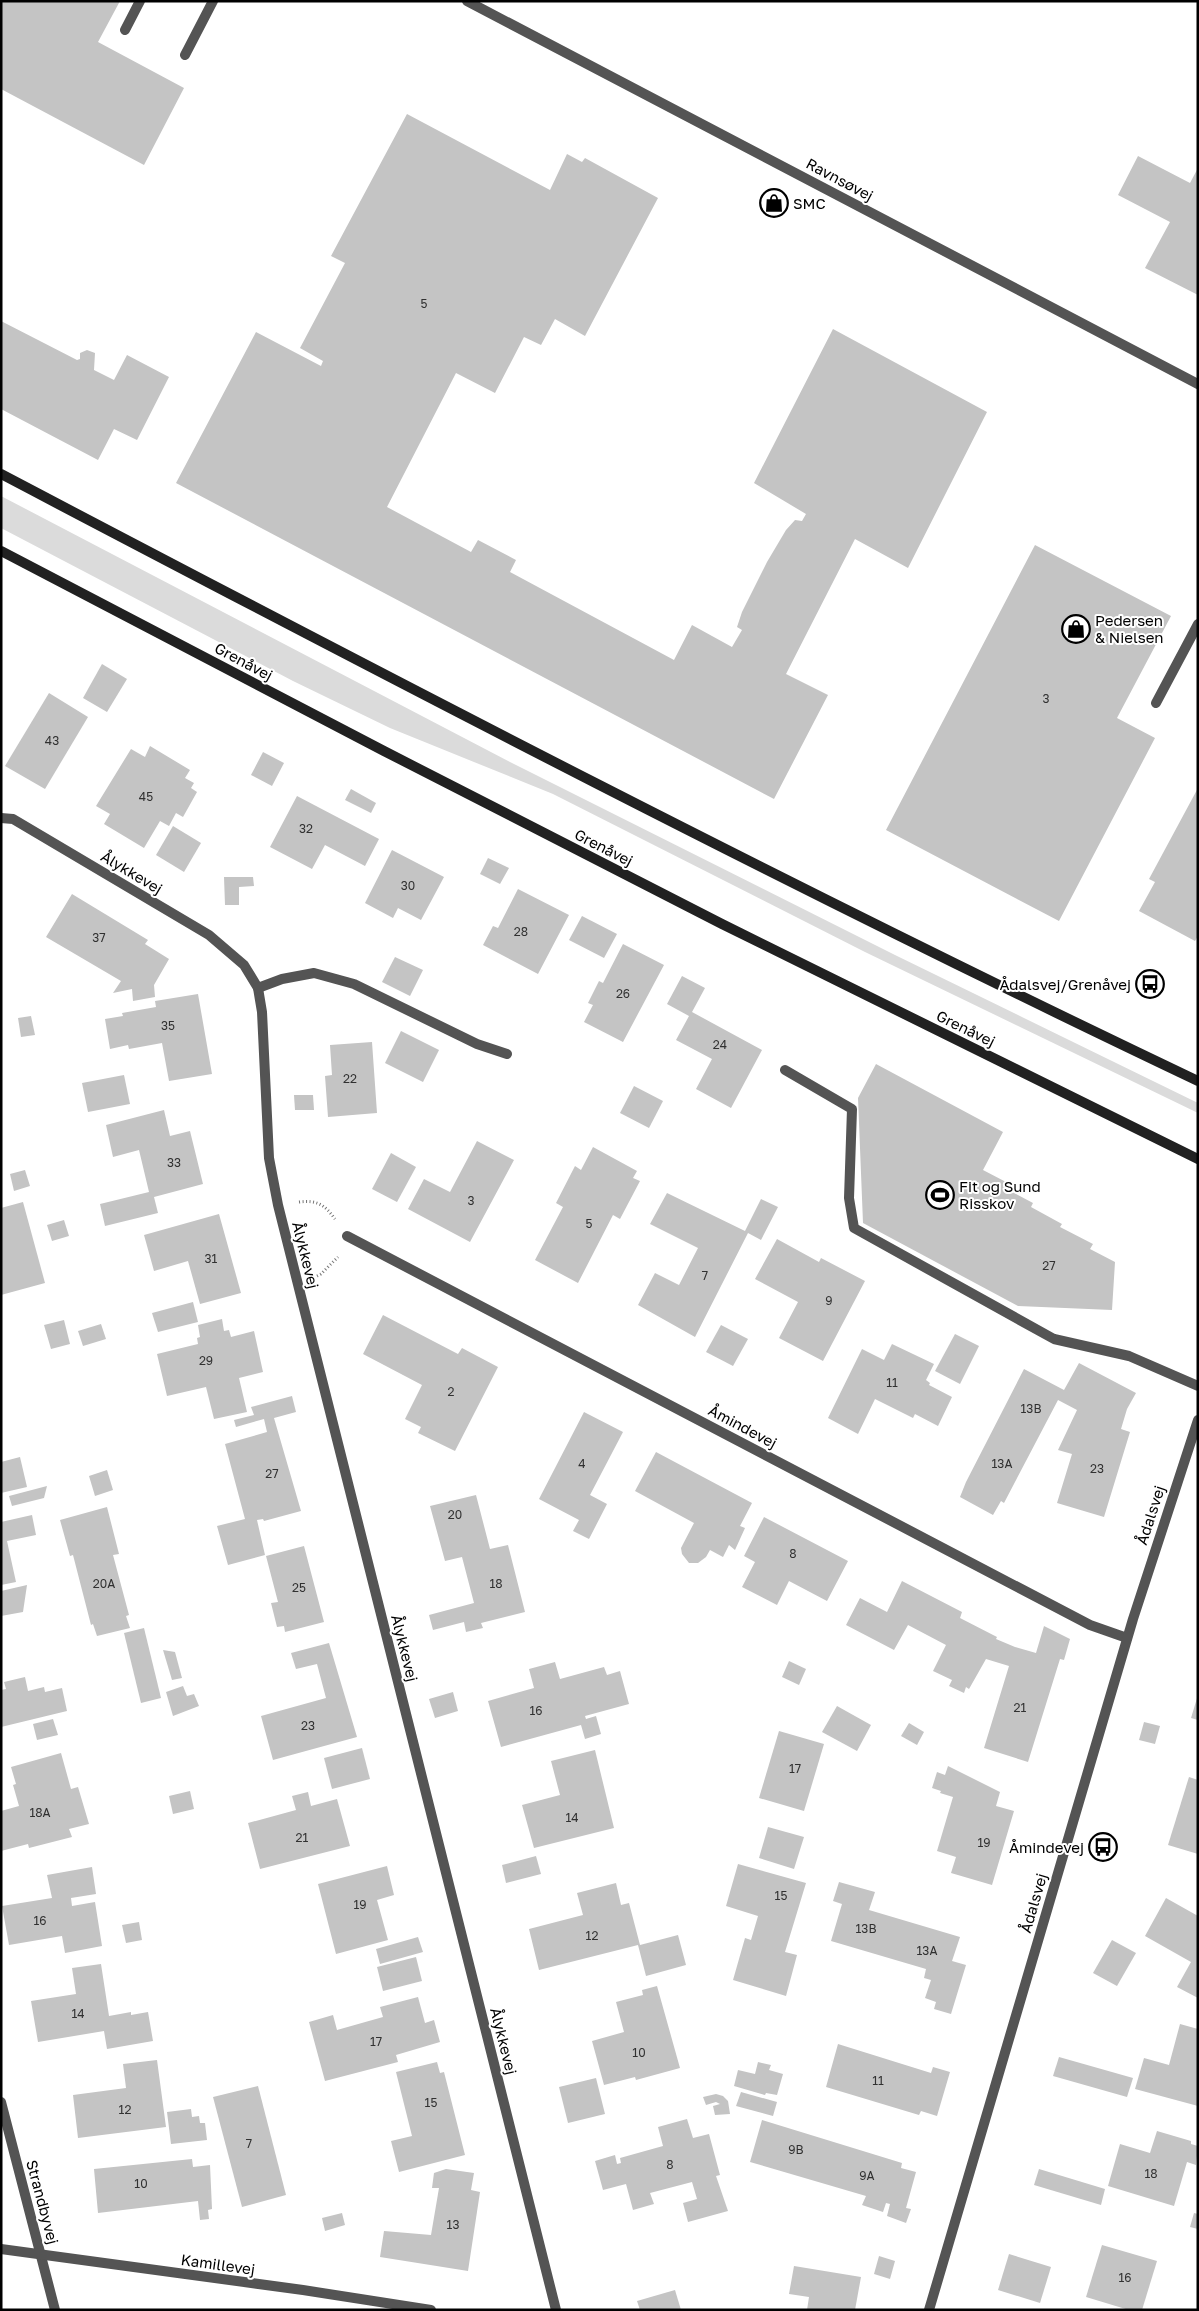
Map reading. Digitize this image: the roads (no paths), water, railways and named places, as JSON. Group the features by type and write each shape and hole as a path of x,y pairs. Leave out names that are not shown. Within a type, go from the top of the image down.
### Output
{"main road":[{"path":"1,474 557,764 860,917 1198,1081"},
{"name":"Grenåvej","path":"1,551 392,756 704,914 1198,1159"}],"street":[{"path":"125,30 140,1"},
{"path":"184,55 213,1"},
{"name":"Ravnsøvej","path":"467,1 1198,384"},
{"path":"1156,703 1198,624"},
{"name":"Ålykkevej","path":"1,818 13,820 208,934 244,965 258,988 262,1012 269,1158 278,1205 556,2310"},
{"path":"258,988 282,979 314,973 354,984 477,1044 507,1054"},
{"path":"785,1070 852,1109 849,1198 854,1228 1054,1339 1130,1356 1198,1386"},
{"name":"Åmindevej","path":"347,1236 1090,1625 1127,1638"},
{"name":"Ådalsvej","path":"929,2310 1127,1638 1198,1420"},
{"name":"Strandbyvej","path":"1,2102 55,2310"},
{"name":"Kamillevej","path":"1,2249 302,2290 431,2310"}],"place":[{"name":"SMC","path":"774,203"},
{"name":"Pedersen & Nielsen","path":"1076,629"},
{"name":"Ådalsvej/Grenåvej","path":"1150,984"},
{"name":"Fit og Sund Risskov","path":"940,1195"},
{"name":"Åmindevej","path":"1103,1847"}]}
